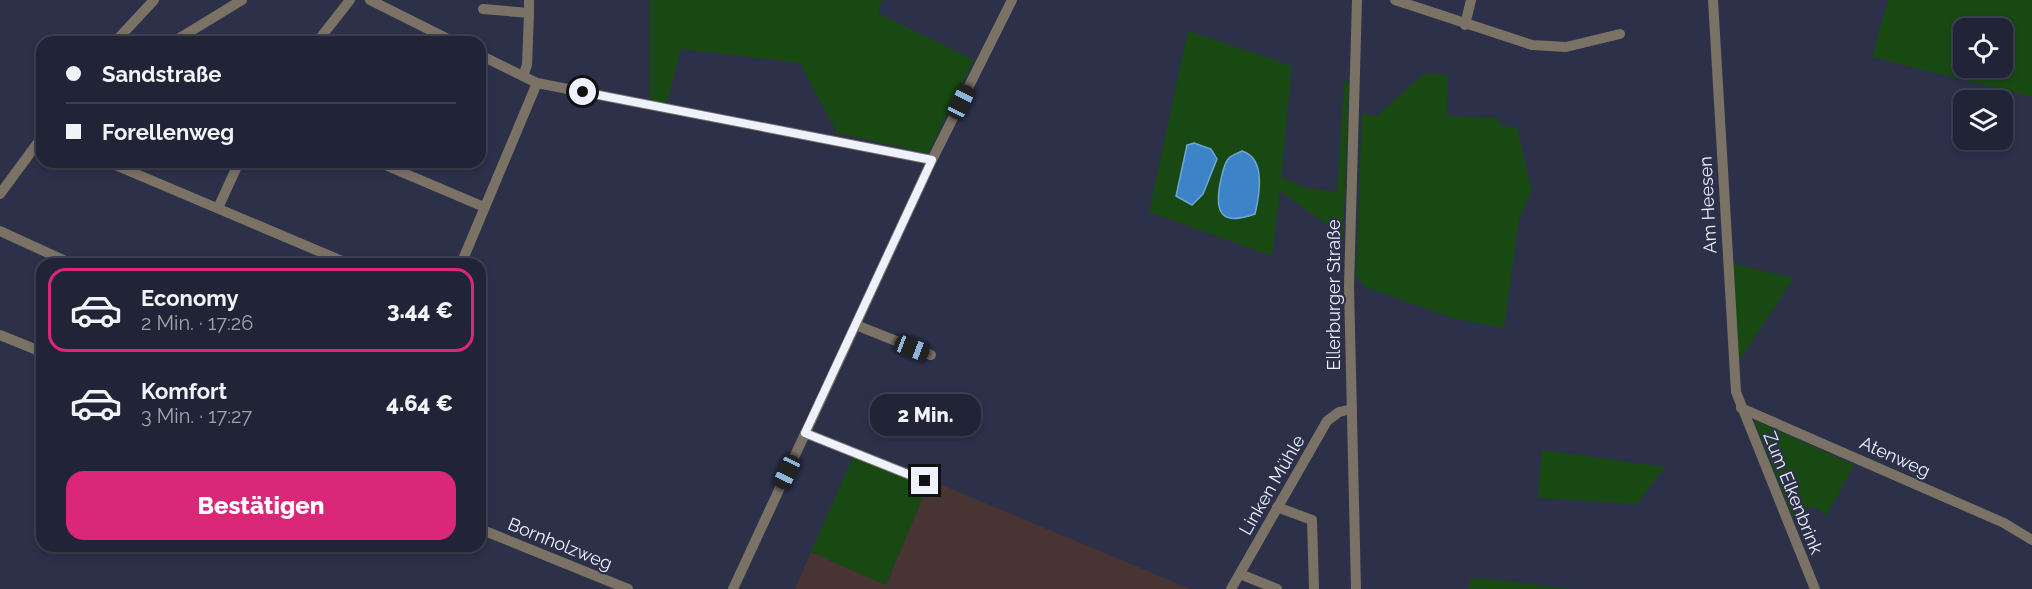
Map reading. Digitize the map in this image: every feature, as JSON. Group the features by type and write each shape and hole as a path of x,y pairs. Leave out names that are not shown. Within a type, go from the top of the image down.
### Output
{"street":[{"path":"121,36 154,0"},
{"path":"183,36 242,0"},
{"path":"322,36 350,0"},
{"path":"370,0 433,36"},
{"path":"523,76 527,65 529,0"},
{"path":"733,589 932,160 1012,0"},
{"name":"Ellerburger Straße","path":"1356,589 1350,217 1357,0"},
{"path":"1395,0 1465,25 1532,45 1551,48 1566,47 1620,34"},
{"path":"1465,25 1471,0"},
{"name":"Am Heesen","path":"1713,0 1734,374 1741,408"},
{"path":"483,9 529,13"},
{"path":"486,58 537,83 932,160"},
{"path":"463,258 537,83"},
{"path":"0,194 36,145"},
{"path":"122,168 335,258"},
{"path":"218,208 236,168"},
{"path":"392,168 484,207"},
{"path":"0,231 59,258"},
{"path":"856,325 931,355"},
{"path":"0,335 36,350"},
{"name":"Atenweg","path":"1741,408 2004,523 2032,540"},
{"name":"Zum Elkenbrink","path":"1741,408 1815,589"},
{"name":"Linken Mühle","path":"1231,589 1327,421 1339,412 1352,410"},
{"path":"805,433 925,481"},
{"path":"1277,507 1312,520 1314,589"},
{"name":"Bornholzweg","path":"486,531 628,589"},
{"path":"1240,574 1277,589"}],"shaded area":[{"path":"930,480 1191,589 795,589 811,552 886,585"}],"green space":[{"path":"650,0 882,0 878,13 974,60 928,153 837,133 800,63 681,49 667,104 650,101"},
{"path":"1888,0 2032,0 2032,97 2013,92 2013,90 2004,90 1956,78 2013,78 2013,18 1953,18 1953,77 1872,57"},
{"path":"1188,31 1292,66 1281,177 1305,188 1337,192 1344,81 1349,82 1343,240 1338,233 1280,191 1272,256 1149,212","holes":["1230,157 1258,200 1217,202 1223,169"]},
{"path":"1425,73 1448,75 1447,116 1499,118 1500,125 1517,128 1532,191 1519,219 1504,328 1456,319 1365,287 1356,275 1362,114 1377,116"},
{"path":"1731,263 1794,278 1739,361"},
{"path":"1757,421 1854,465 1826,516 1814,506 1792,517 1755,423"},
{"path":"1542,450 1665,467 1637,504 1538,498"},
{"path":"854,455 928,485 886,585 811,552"},
{"path":"1480,578 1573,589 1468,589 1470,579"}],"water":[{"path":"1194,143 1211,149 1217,159 1203,194 1192,205 1176,196 1187,145"},
{"path":"1242,151 1250,155 1258,168 1257,206 1255,214 1229,218 1220,210 1220,184 1227,161"}],"route":[{"path":"583,92 932,160 805,433 925,481"}]}
